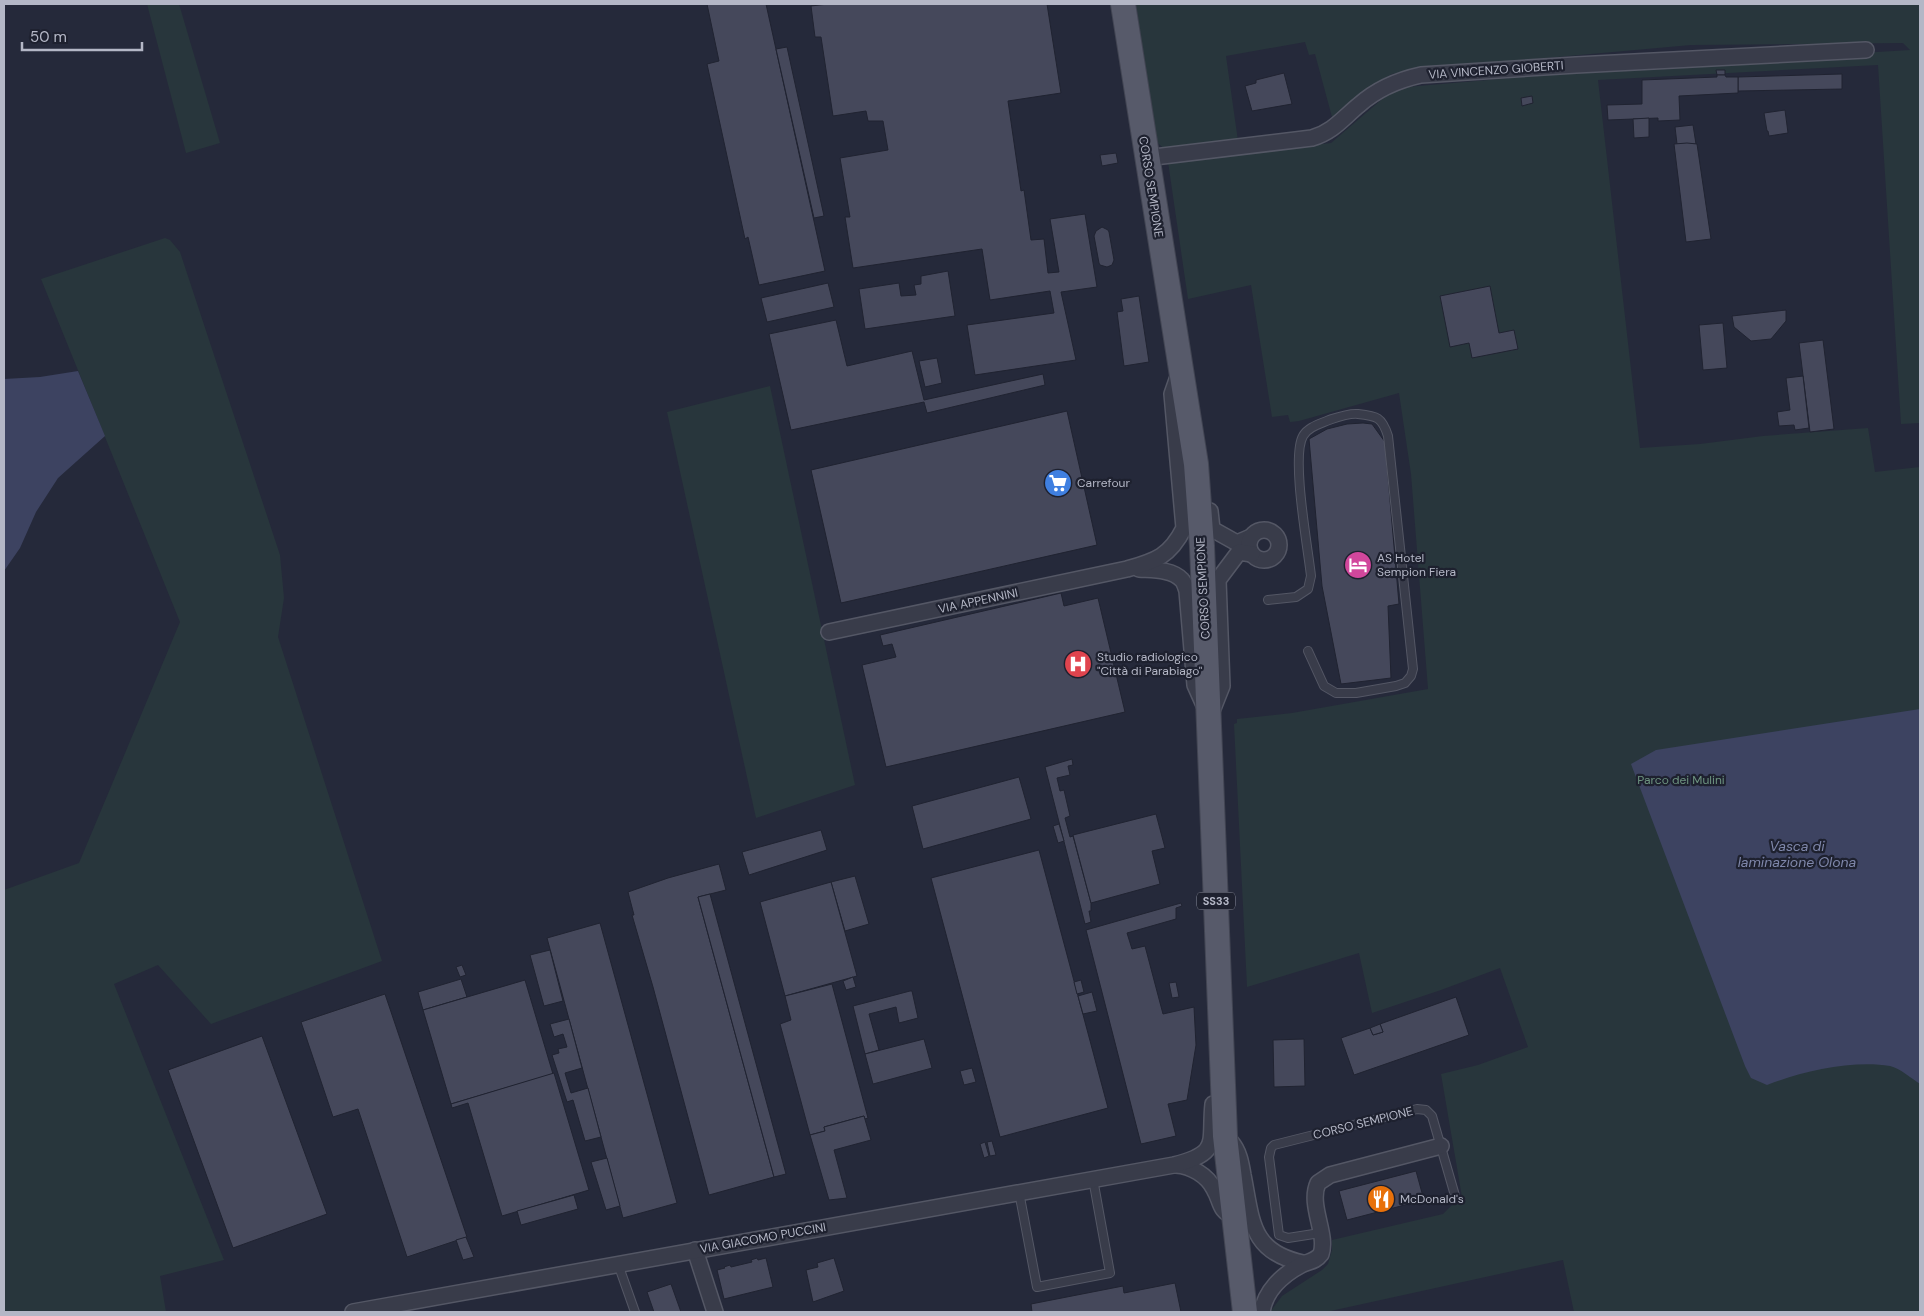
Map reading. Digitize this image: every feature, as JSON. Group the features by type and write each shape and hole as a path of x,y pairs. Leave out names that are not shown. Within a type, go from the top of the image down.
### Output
{"main road":[{"name":"CORSO SEMPIONE","path":"1123,4 1196,464 1202,546 1225,1136 1245,1312"}],"street":[{"name":"VIA VINCENZO GIOBERTI","path":"1146,158 1312,138 1322,135 1338,125 1359,104 1375,93 1402,80 1421,75 1866,50"},
{"name":"CORSO SEMPIONE","path":"1180,370 1197,395 1212,530 1237,542 1250,537 1259,530 1269,530 1277,536 1279,546 1276,555 1267,560 1258,559 1252,554 1239,552 1218,580 1222,686 1209,717"},
{"name":"VIA APPENNINI","path":"829,632 1127,569 1155,561 1169,552 1184,528 1172,394 1180,370"},
{"path":"1250,537 1248,546 1252,554"},
{"name":"VIA APPENNINI","path":"1127,569 1155,570 1172,574 1182,579 1187,591 1195,685 1209,717"},
{"name":"VIA GIACOMO PUCCINI","path":"353,1312 1174,1164 1200,1156 1209,1147 1213,1136 1214,1100 1223,1084"},
{"path":"1225,1136 1235,1146 1238,1154 1252,1222 1260,1239 1277,1254 1290,1261 1303,1264"},
{"path":"1262,1312 1267,1295 1273,1287 1287,1274 1303,1264 1313,1261 1321,1254 1315,1196 1318,1183 1330,1175 1441,1146"},
{"path":"1174,1164 1187,1167 1203,1175 1214,1187 1223,1210 1234,1217"},
{"path":"695,1250 715,1312"}],"lane":[{"path":"1268,600 1296,598 1308,589 1311,576 1298,467 1302,437 1308,430 1333,419 1354,414 1376,417 1384,422 1388,436 1413,669 1411,676 1405,683 1396,686 1356,693 1336,693 1324,686 1308,652"},
{"name":"CORSO SEMPIONE","path":"1320,1233 1288,1238 1279,1235 1268,1156 1271,1148 1422,1109 1428,1111 1432,1116 1441,1146"},
{"path":"1441,1146 1456,1199"},
{"path":"1019,1192 1037,1286 1045,1285 1110,1273 1093,1179"},
{"path":"618,1264 635,1312"}],"green space":[{"path":"147,4 179,4 220,143 186,153"},
{"name":"Parco dei Mulini","path":"1136,4 1920,4 1920,423 1901,424 1878,65 1598,80 1640,448 1868,428 1875,472 1920,467 1920,1312 1574,1312 1563,1260 1326,1312 1270,1312 1282,1296 1328,1264 1332,1250 1332,1240 1443,1214 1452,1205 1463,1203 1441,1074 1478,1065 1528,1047 1500,968 1372,1013 1359,953 1247,987 1234,724 1237,723 1237,719 1292,713 1428,689 1411,474 1399,393 1299,421 1290,422 1288,415 1272,417 1251,285 1188,299 1168,162 1331,143 1395,88 1663,65 1910,50 1903,43 1691,45 1414,70 1392,74 1379,82 1355,103 1332,117 1315,54 1309,55 1305,42 1226,56 1238,141 1164,149 1158,143 1154,131"},
{"path":"165,238 170,240 180,252 280,555 284,598 278,637 382,961 211,1024 158,965 114,984 224,1260 160,1276 166,1312 4,1312 4,890 79,863 180,622 41,279"},
{"path":"770,386 855,785 756,818 667,412"}],"water":[{"path":"78,371 105,436 58,478 36,512 20,548 4,571 4,379 40,377"},
{"name":"Vasca di laminazione Olona","path":"1920,709 1920,1084 1894,1067 1860,1064 1812,1071 1767,1085 1751,1078 1745,1066 1631,764 1656,750"}],"building":[{"path":"707,4 766,4 825,271 759,285 748,237 745,239 707,64 719,61"},
{"path":"828,4 1047,4 1061,93 1008,101 1021,191 1024,190 1031,240 1044,239 1048,273 1059,272 1050,219 1085,214 1097,287 1061,292 1076,360 975,375 967,325 1054,313 1050,291 990,300 982,249 853,268 845,217 850,217 840,158 888,150 883,121 868,121 866,111 833,116 821,37 815,37 811,6"},
{"path":"787,47 824,216 814,218 776,49"},
{"path":"1716,70 1725,70 1725,75 1717,75"},
{"path":"1284,73 1292,104 1252,111 1245,86 1256,83 1256,80"},
{"path":"1842,74 1842,89 1738,91 1738,77"},
{"path":"1717,75 1738,77 1738,93 1679,96 1680,120 1658,121 1658,118 1608,120 1607,105 1642,104 1642,80 1717,77"},
{"path":"1532,96 1533,103 1522,106 1521,98"},
{"path":"1785,110 1788,133 1769,136 1764,113"},
{"path":"1649,118 1649,137 1634,138 1633,119"},
{"path":"1693,125 1696,144 1677,144 1675,127"},
{"path":"1674,144 1697,144 1711,239 1686,242"},
{"path":"1116,153 1118,163 1102,166 1100,155"},
{"path":"1102,227 1109,232 1114,260 1112,265 1107,267 1099,263 1094,236 1096,231"},
{"path":"948,271 955,316 865,329 859,289 899,283 901,296 916,295 914,285 921,284 921,276"},
{"path":"828,283 834,307 767,322 761,298"},
{"path":"1490,286 1499,333 1514,330 1518,349 1472,358 1469,343 1450,347 1440,296"},
{"path":"1139,296 1149,362 1124,366 1117,312 1123,311 1121,299"},
{"path":"1786,310 1786,321 1771,339 1751,341 1734,327 1732,316"},
{"path":"836,320 847,366 912,351 924,400 1043,374 1045,385 927,413 924,402 791,430 769,334"},
{"path":"1723,323 1727,368 1703,370 1699,325"},
{"path":"1823,340 1834,429 1810,432 1799,343"},
{"path":"937,358 942,383 925,387 919,361"},
{"path":"1803,376 1809,428 1795,430 1794,425 1779,426 1777,412 1790,410 1786,378"},
{"path":"1067,411 1097,545 841,603 811,470"},
{"name":"AS Hotel Sempion Fiera","path":"1347,424 1372,424 1385,442 1399,604 1388,606 1391,678 1341,684 1322,586 1309,439 1327,429"},
{"path":"1061,593 1064,606 1098,598 1125,712 886,767 862,665 896,657 892,644 883,646 880,635"},
{"path":"1072,759 1073,765 1068,766 1070,775 1057,778 1060,791 1064,790 1070,816 1065,818 1070,837 1073,836 1091,903 1091,911 1089,911 1091,922 1085,924 1045,767"},
{"path":"1019,777 1031,819 923,849 912,806"},
{"path":"1156,814 1165,848 1152,851 1160,884 1091,903 1073,835"},
{"path":"1059,824 1064,841 1058,843 1053,826"},
{"path":"821,830 827,850 749,875 742,852"},
{"path":"1039,850 1108,1108 1000,1137 931,878"},
{"path":"719,864 726,890 698,897 774,1177 709,1195 632,915 634,915 628,892 668,878"},
{"path":"855,876 869,924 845,931 831,882"},
{"path":"831,882 857,976 785,996 760,902"},
{"path":"710,894 786,1174 774,1177 698,897"},
{"path":"1181,903 1182,906 1176,908 1176,919 1127,933 1132,949 1145,946 1163,1014 1194,1007 1196,1045 1187,1100 1168,1104 1176,1136 1141,1144 1086,930"},
{"path":"600,923 677,1203 623,1218 547,938"},
{"path":"550,950 563,1001 544,1006 530,955"},
{"path":"462,965 466,975 460,977 456,967"},
{"path":"853,977 856,987 846,990 843,981"},
{"path":"461,979 467,997 423,1010 418,992"},
{"path":"525,980 553,1074 451,1104 423,1010"},
{"path":"1081,980 1084,992 1077,994 1074,982"},
{"path":"1176,982 1179,997 1172,998 1169,983"},
{"path":"832,984 868,1118 865,1119 864,1116 824,1127 825,1131 810,1135 780,1024 791,1020 785,996"},
{"path":"912,991 918,1018 899,1023 896,1007 869,1014 879,1050 865,1054 853,1006"},
{"path":"1092,992 1097,1011 1083,1014 1078,996"},
{"path":"385,994 467,1237 407,1257 358,1109 333,1117 301,1022"},
{"path":"1456,997 1469,1035 1354,1075 1341,1038 1370,1028 1373,1035 1383,1032 1380,1024"},
{"path":"569,1019 582,1068 565,1073 571,1093 588,1088 601,1137 585,1141 573,1100 567,1102 552,1055 559,1053 558,1049 567,1047 563,1034 554,1037 550,1024"},
{"path":"1380,1024 1383,1032 1373,1035 1370,1028"},
{"path":"262,1036 327,1214 233,1248 168,1070"},
{"path":"924,1039 932,1068 873,1084 865,1054"},
{"path":"1304,1039 1305,1086 1274,1087 1273,1040"},
{"path":"972,1068 976,1082 964,1085 960,1071"},
{"path":"554,1073 589,1190 502,1216 468,1103 452,1108 451,1104"},
{"path":"864,1116 871,1140 834,1150 847,1198 829,1200 810,1135 825,1131 824,1127"},
{"path":"992,1141 996,1155 990,1156 987,1142"},
{"path":"985,1142 989,1156 984,1158 980,1144"},
{"path":"607,1158 620,1206 606,1210 591,1162"},
{"path":"1416,1171 1424,1200 1347,1220 1339,1191"},
{"path":"574,1195 578,1209 521,1225 517,1211"},
{"path":"466,1237 474,1257 463,1260 456,1240"},
{"path":"757,1258 758,1260 766,1258 773,1287 724,1299 717,1270 730,1265 731,1267 752,1262 751,1260"},
{"path":"834,1258 844,1291 813,1302 806,1270 818,1267 817,1263"},
{"path":"1175,1283 1181,1312 1032,1312 1031,1304 1123,1286 1124,1293"},
{"path":"671,1284 681,1312 654,1312 647,1292"}],"place":[{"name":"Carrefour","path":"1058,483"},
{"name":"AS Hotel Sempion Fiera","path":"1358,565"},
{"name":"Studio radiologico \"Città di Parabiago\"","path":"1078,664"},
{"name":"McDonald's","path":"1381,1199"}]}
